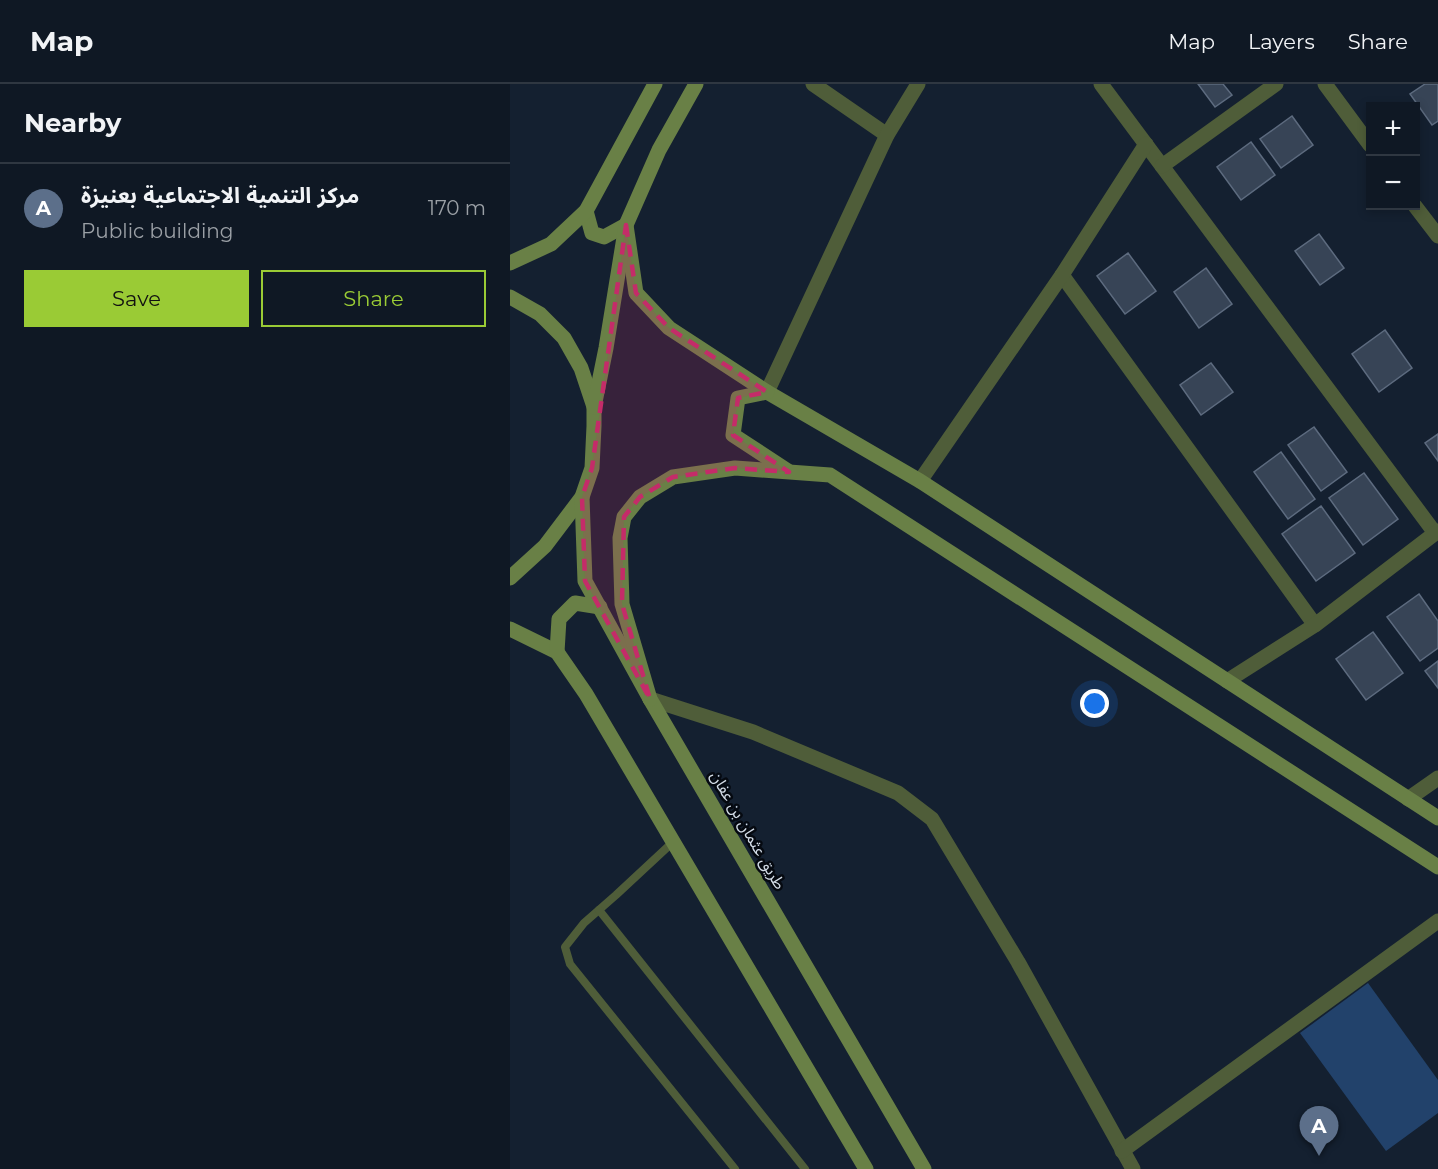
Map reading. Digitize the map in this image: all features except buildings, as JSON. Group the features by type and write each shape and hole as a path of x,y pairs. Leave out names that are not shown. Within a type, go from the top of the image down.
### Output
{"street":[{"path":"510,263 551,244 586,211 655,84"},
{"path":"510,578 545,546 582,497 592,468 594,407 626,225 659,150 696,84"},
{"path":"813,84 887,135"},
{"path":"767,392 887,135 918,84"},
{"path":"1101,84 1437,532 1315,625 1227,681"},
{"path":"1162,166 1276,84"},
{"path":"1326,84 1366,138"},
{"path":"920,481 1062,275 1146,144"},
{"path":"1418,210 1438,236"},
{"path":"586,211 592,233 604,237 626,225"},
{"path":"626,225 636,293 669,328 767,392 920,481 1438,818"},
{"path":"1062,275 1315,625"},
{"path":"510,297 540,314 564,338 580,368 594,407"},
{"path":"767,392 738,398 733,435 789,472"},
{"path":"1132,1169 1017,962 933,819 898,793 753,732 650,699 622,603 620,538 624,517 640,497 673,477 735,468 830,475 1438,867"},
{"name":"طريق عثمان بن عفان","path":"582,497 585,581 650,699 924,1169"},
{"path":"557,652 560,619 574,603 600,607"},
{"path":"510,629 557,652 586,694 866,1169"},
{"path":"1408,799 1438,778"},
{"path":"1122,1151 1438,921"}],"lane":[{"path":"674,842 584,923 565,947 570,964 735,1169"},
{"path":"599,910 805,1169"}],"highlighted area":[{"path":"626,225 636,293 669,328 767,392 738,398 733,435 789,472 735,468 673,477 640,497 624,517 622,604 650,699 585,581 582,497 592,468"}],"shaded area":[{"path":"1368,983 1438,1080 1438,1113 1386,1151 1300,1033"}],"place":[{"name":"مركز التنمية الاجتماعية بعنيزة","path":"1319,1156"}]}
